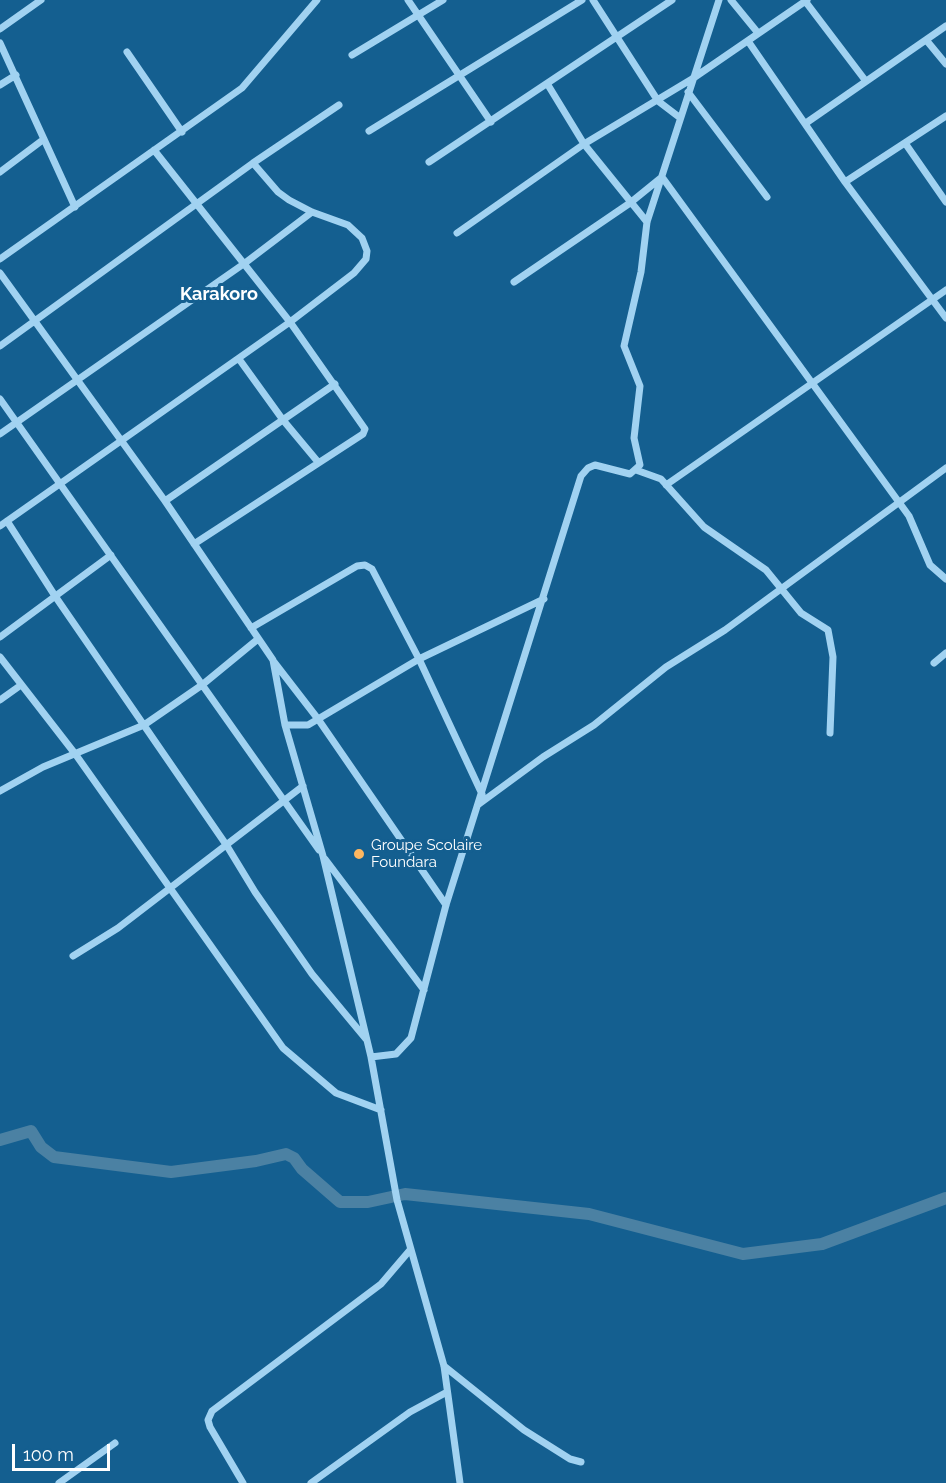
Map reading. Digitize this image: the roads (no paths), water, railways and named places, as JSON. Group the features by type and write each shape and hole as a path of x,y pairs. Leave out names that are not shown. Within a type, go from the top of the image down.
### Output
{"street":[{"path":"0,28 41,0"},
{"path":"0,259 242,88 317,0"},
{"path":"408,0 491,122"},
{"path":"352,56 443,0"},
{"path":"369,131 582,0"},
{"path":"593,0 658,101 679,117"},
{"path":"429,162 548,85 672,0"},
{"path":"371,1057 396,1054 411,1038 446,905 544,600 581,476 588,468 595,465 630,474 640,465 634,438 640,386 624,346 640,272 647,222 687,92 719,0"},
{"path":"731,0 759,33"},
{"path":"457,233 584,144 658,101 806,1 865,80"},
{"path":"806,123 946,26"},
{"path":"748,41 845,182 946,318"},
{"path":"927,41 946,64"},
{"path":"0,43 75,207"},
{"path":"127,52 182,132"},
{"path":"0,85 16,75"},
{"path":"548,85 584,144 647,222"},
{"path":"687,92 767,197"},
{"path":"0,346 252,163 339,105"},
{"path":"845,182 946,116"},
{"path":"0,172 44,139"},
{"path":"904,143 946,202"},
{"path":"154,150 198,202 290,322 365,429 363,434 194,544"},
{"path":"0,526 122,443 290,322 354,273 366,259 367,251 362,238 348,225 312,213 278,192 252,163"},
{"path":"514,282 630,203 662,177"},
{"path":"662,177 909,516 930,566 946,579"},
{"path":"0,434 312,213"},
{"path":"0,273 165,501 258,639 318,719 446,905"},
{"path":"666,485 813,385 875,337 946,290"},
{"path":"238,358 283,420 318,462"},
{"path":"165,501 335,384"},
{"path":"0,399 323,856 424,990"},
{"path":"479,804 543,757 594,725 666,667 725,630 946,468"},
{"path":"636,470 654,475 704,527 749,557 782,586 801,613 828,630 833,657 830,733"},
{"path":"7,521 55,596 227,846 255,892 312,974 368,1041"},
{"path":"0,637 111,555"},
{"path":"251,628 357,566 365,565 372,569 419,659 482,794"},
{"path":"285,725 308,725 419,659 544,600"},
{"path":"0,791 43,767 144,725 202,685 258,639"},
{"path":"933,663 946,653"},
{"path":"0,657 76,755 283,1048 336,1093 381,1110"},
{"path":"273,660 285,725 323,856 368,1041 396,1196 444,1366 459,1483"},
{"path":"0,700 21,685"},
{"path":"73,956 118,928 303,786"},
{"path":"243,1483 210,1427 208,1420 212,1411 381,1284 410,1250"},
{"path":"444,1366 540,1441 570,1459 581,1462"},
{"path":"311,1483 410,1412 447,1392"},
{"path":"59,1483 116,1443"}],"waterway":[{"path":"0,1140 31,1131 41,1147 54,1157 171,1172 256,1161 286,1154 294,1158 302,1169 340,1202 368,1202 405,1194 589,1214 743,1254 822,1244 946,1198"}],"place":[{"name":"Groupe Scolaire Foundara","path":"359,854"}],"district":[{"name":"Karakoro","path":"219,295"}]}
